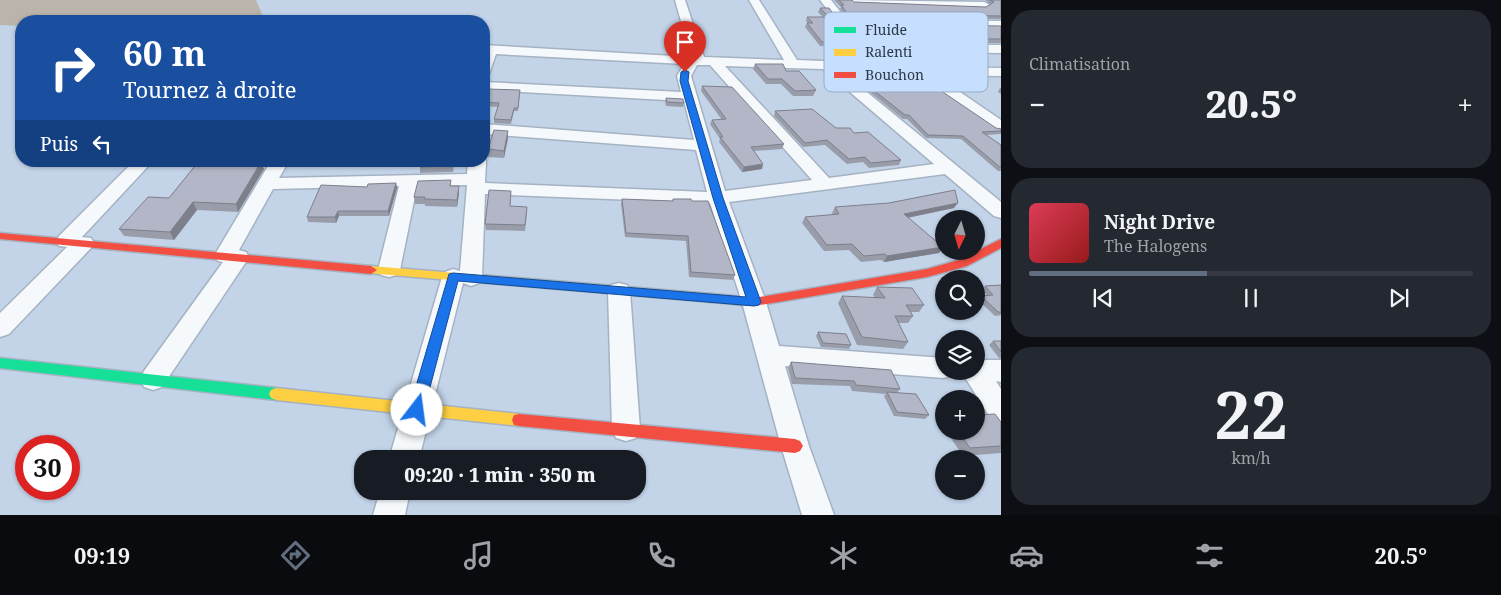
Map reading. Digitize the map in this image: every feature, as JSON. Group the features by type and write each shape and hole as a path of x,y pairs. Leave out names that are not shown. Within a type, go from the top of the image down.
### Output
{"street":[{"path":"680,0 702,61 825,184"},
{"path":"754,0 793,64"},
{"path":"825,0 835,12"},
{"path":"853,0 984,3"},
{"path":"988,25 1001,25"},
{"path":"490,49 702,61 824,65"},
{"path":"988,49 1001,49"},
{"path":"702,61 684,76 688,97 718,198 754,302 795,446 818,515"},
{"path":"988,72 1001,72"},
{"path":"490,86 688,97"},
{"path":"858,92 1001,212"},
{"path":"952,92 997,121"},
{"path":"490,129 702,146"},
{"path":"0,328 139,167"},
{"path":"153,379 231,256 266,184 276,167"},
{"path":"266,184 409,181 477,176 718,198 947,168"},
{"path":"406,450 417,410 462,277 477,176"},
{"path":"389,270 409,181"},
{"path":"0,236 754,302 927,272 963,263 1001,243"},
{"path":"619,291 626,430"},
{"path":"769,355 935,367"},
{"path":"0,363 417,410 795,446"},
{"path":"985,370 1001,371"},
{"path":"981,380 1001,411"},
{"path":"389,515 393,500"}],"shaded area":[{"path":"0,0 256,0 262,15 15,15 15,26 0,25"}],"building":[{"path":"839,0 986,7 994,2 990,0 1001,0 1001,16 988,16 988,12 846,12 841,5 844,5"},
{"path":"820,8 829,8 832,12 824,12"},
{"path":"807,17 824,17 824,42 807,23 813,23"},
{"path":"988,26 1001,26 1001,39 988,39"},
{"path":"755,64 783,64 786,71 799,71 816,90 795,91 782,79 768,79"},
{"path":"702,86 732,87 784,144 751,147 763,164 744,167 720,137 723,137 712,120 726,119"},
{"path":"490,89 520,90 518,108 514,108 511,120 494,119 499,103 490,102"},
{"path":"876,92 943,92 996,128 1001,129 1001,131 982,132 1001,145 1001,168 963,136 928,135 909,115 905,115"},
{"path":"666,98 683,99 684,103 667,102"},
{"path":"812,109 836,128 850,128 854,133 868,132 901,160 871,163 865,157 849,159 827,140 805,143 775,111"},
{"path":"494,130 508,131 504,151 490,149"},
{"path":"194,167 258,167 236,204 193,202 170,232 119,229 148,197 169,198"},
{"path":"451,180 450,186 459,186 457,200 414,197 418,181"},
{"path":"396,183 388,211 338,211 335,217 307,217 321,185 367,187 368,184"},
{"path":"489,190 511,191 510,206 527,207 525,225 485,224"},
{"path":"955,190 958,203 904,214 935,240 935,248 887,256 885,254 864,256 852,244 827,245 805,217 839,214 835,207 889,203"},
{"path":"622,199 673,201 673,199 691,199 692,201 708,201 735,275 691,272 688,236 626,233"},
{"path":"1001,285 1001,312 998,312 985,300 985,296 993,295 985,286"},
{"path":"877,287 912,288 924,305 906,305 913,316 895,316 908,342 862,337 842,296 885,298"},
{"path":"818,332 846,334 851,345 823,343"},
{"path":"993,341 1001,341 1001,352"},
{"path":"791,362 891,370 900,389 856,385 854,381 795,378"},
{"path":"887,392 916,394 929,415 897,412"},
{"path":"995,414 1001,422 1001,446 970,448 964,440 985,440 985,415"}],"traffic: fast":[{"path":"0,363 276,394"}],"traffic: slow":[{"path":"371,270 712,298"},
{"path":"276,394 519,420"}],"traffic: jam":[{"path":"0,236 371,270"},
{"path":"712,298 754,302 927,273 963,263 1001,243"},
{"path":"519,420 795,446"}],"route":[{"path":"417,410 453,277 754,302 718,198 684,81 685,72"}]}
